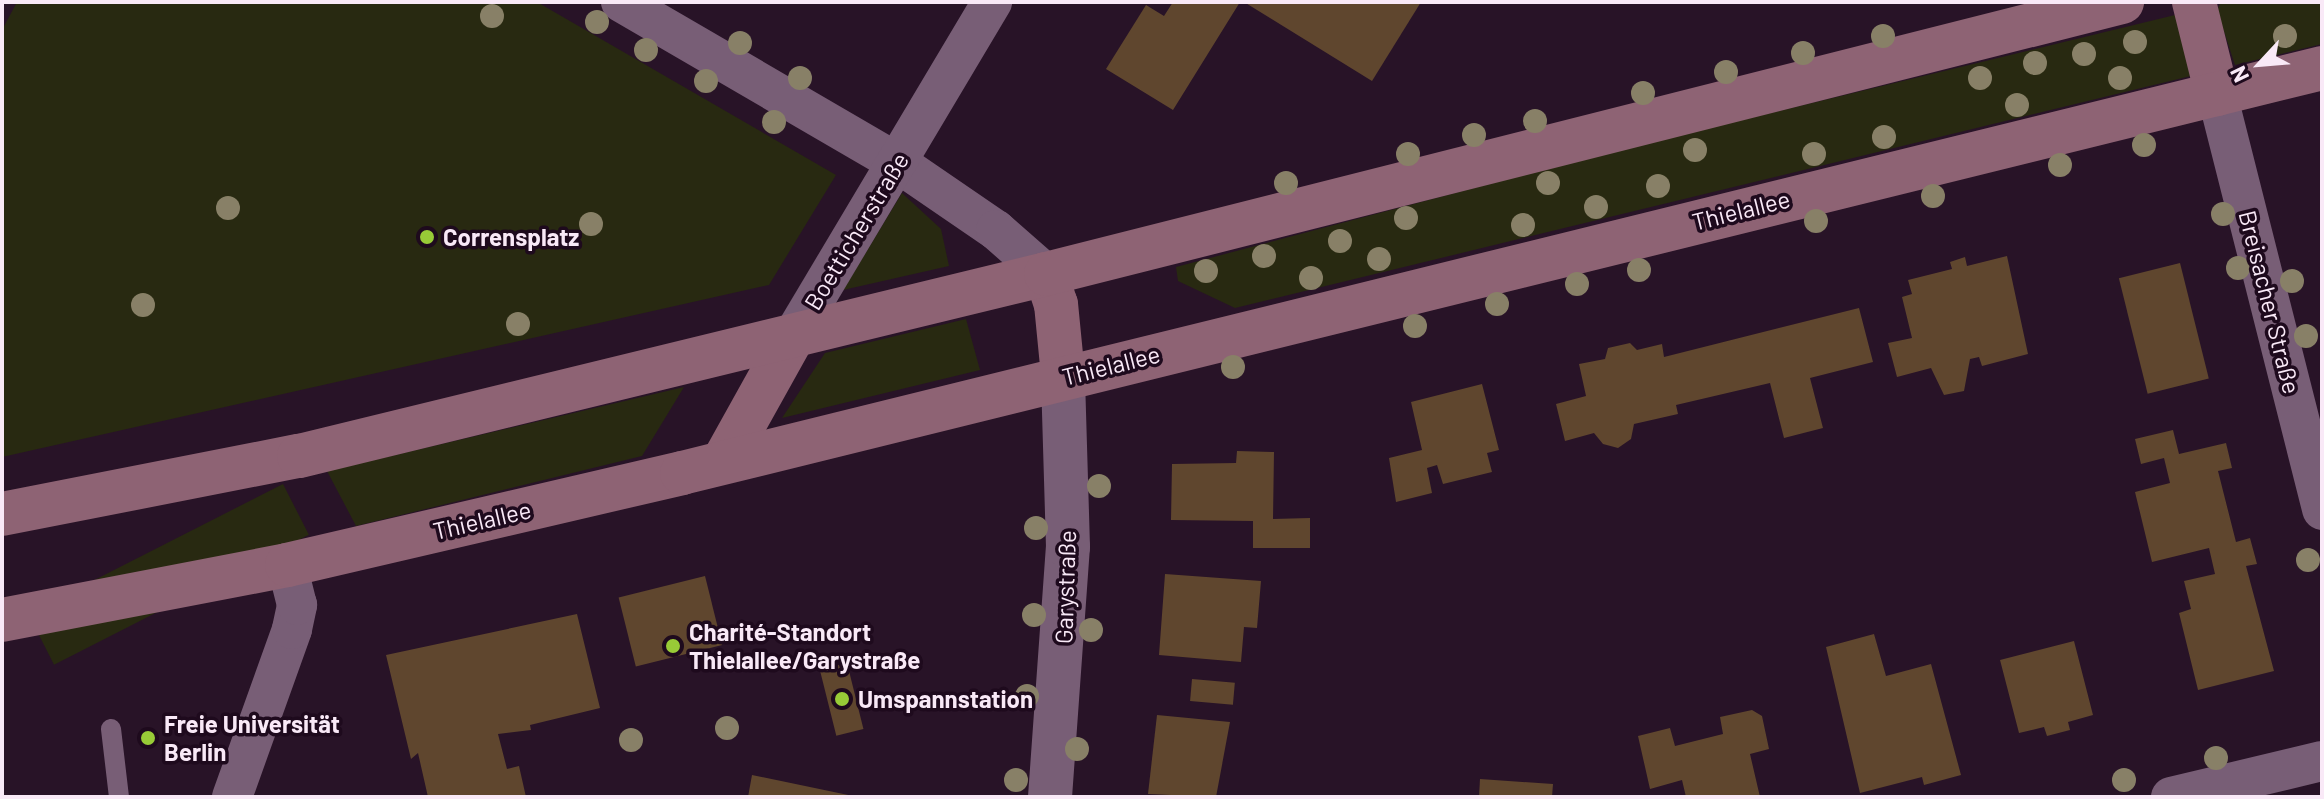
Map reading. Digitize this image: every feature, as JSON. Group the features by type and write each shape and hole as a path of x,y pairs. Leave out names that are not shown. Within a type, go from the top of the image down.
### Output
{"main road":[{"path":"2,514 299,456 1046,274 2122,2"},
{"path":"2194,2 2217,94"},
{"name":"Thielallee","path":"2,620 287,565 723,462 2322,68"},
{"path":"1046,274 1056,304 1063,376"},
{"name":"Boetticherstraße","path":"723,462 793,336"}],"street":[{"path":"621,2 898,163 996,230 1046,274"},
{"name":"Boetticherstraße","path":"793,336 992,2"},
{"name":"Breisacher Straße","path":"2217,94 2322,510"},
{"name":"Garystraße","path":"1050,797 1068,547 1063,376"},
{"path":"232,797 292,629 297,605 287,565"},
{"path":"2171,797 2322,761"}],"lane":[{"path":"111,729 119,797"}],"green space":[{"name":"Corrensplatz","path":"17,2 537,2 836,175 769,285 2,457 2,30"},
{"path":"2221,2 2322,2 2322,44 2235,65 2217,10"},
{"path":"2181,16 2195,75 1235,308 1178,281 1176,267 1602,154"},
{"path":"902,193 941,229 949,266 843,290"},
{"path":"966,319 980,370 782,418 825,353"},
{"path":"684,387 642,456 356,526 327,471"},
{"path":"283,484 309,535 54,665 28,614"}],"building":[{"path":"1173,2 1240,2 1173,110 1106,69 1146,5 1164,16"},
{"path":"1244,2 1421,2 1372,81"},
{"path":"2007,256 2028,354 1982,366 1979,357 1970,359 1964,391 1944,395 1931,368 1897,377 1888,343 1912,338 1902,297 1912,294 1908,280 1952,269 1950,262 1965,257 1967,266"},
{"path":"2180,263 2209,378 2148,394 2119,278"},
{"path":"1859,308 1873,362 1810,378 1823,428 1784,438 1770,383 1676,405 1678,414 1634,424 1631,439 1618,448 1603,444 1594,433 1565,441 1556,404 1586,396 1579,364 1605,359 1608,348 1630,343 1637,350 1662,344 1664,357"},
{"path":"1482,384 1499,450 1487,453 1492,472 1443,484 1437,465 1427,468 1432,493 1396,502 1389,458 1422,450 1411,402"},
{"path":"2173,430 2179,454 2226,443 2232,468 2218,471 2236,542 2250,538 2257,564 2246,566 2274,671 2198,690 2179,613 2191,609 2184,581 2215,574 2209,548 2152,562 2135,492 2170,483 2164,458 2141,464 2135,439"},
{"path":"1237,451 1274,452 1273,519 1310,518 1310,548 1253,548 1253,521 1171,520 1172,464 1236,463"},
{"path":"1165,574 1261,581 1257,628 1244,627 1241,662 1159,655"},
{"path":"705,576 722,645 636,666 619,598"},
{"path":"577,614 600,708 530,725 531,730 498,734 507,769 519,766 526,797 428,797 418,753 411,759 386,655"},
{"path":"1874,634 1886,676 1931,664 1961,775 1924,785 1922,777 1860,793 1826,647"},
{"path":"2074,641 2093,715 2068,722 2070,730 2047,736 2044,727 2019,733 2000,660"},
{"name":"Umspannstation","path":"847,663 863,729 836,736 820,670"},
{"path":"1192,679 1235,683 1233,705 1190,701"},
{"path":"1752,710 1762,716 1769,749 1750,754 1760,797 1686,797 1682,780 1650,789 1638,736 1670,728 1675,746 1723,734 1720,717"},
{"path":"1157,715 1230,722 1216,797 1148,794"},
{"path":"752,775 853,796 853,797 748,797"},
{"path":"1480,779 1553,784 1552,797 1479,797"}],"place":[{"name":"Corrensplatz","path":"427,237"},
{"name":"Charité-Standort Thielallee/Garystraße","path":"673,646"},
{"name":"Umspannstation","path":"842,699"},
{"name":"Freie Universität Berlin","path":"148,738"}]}
